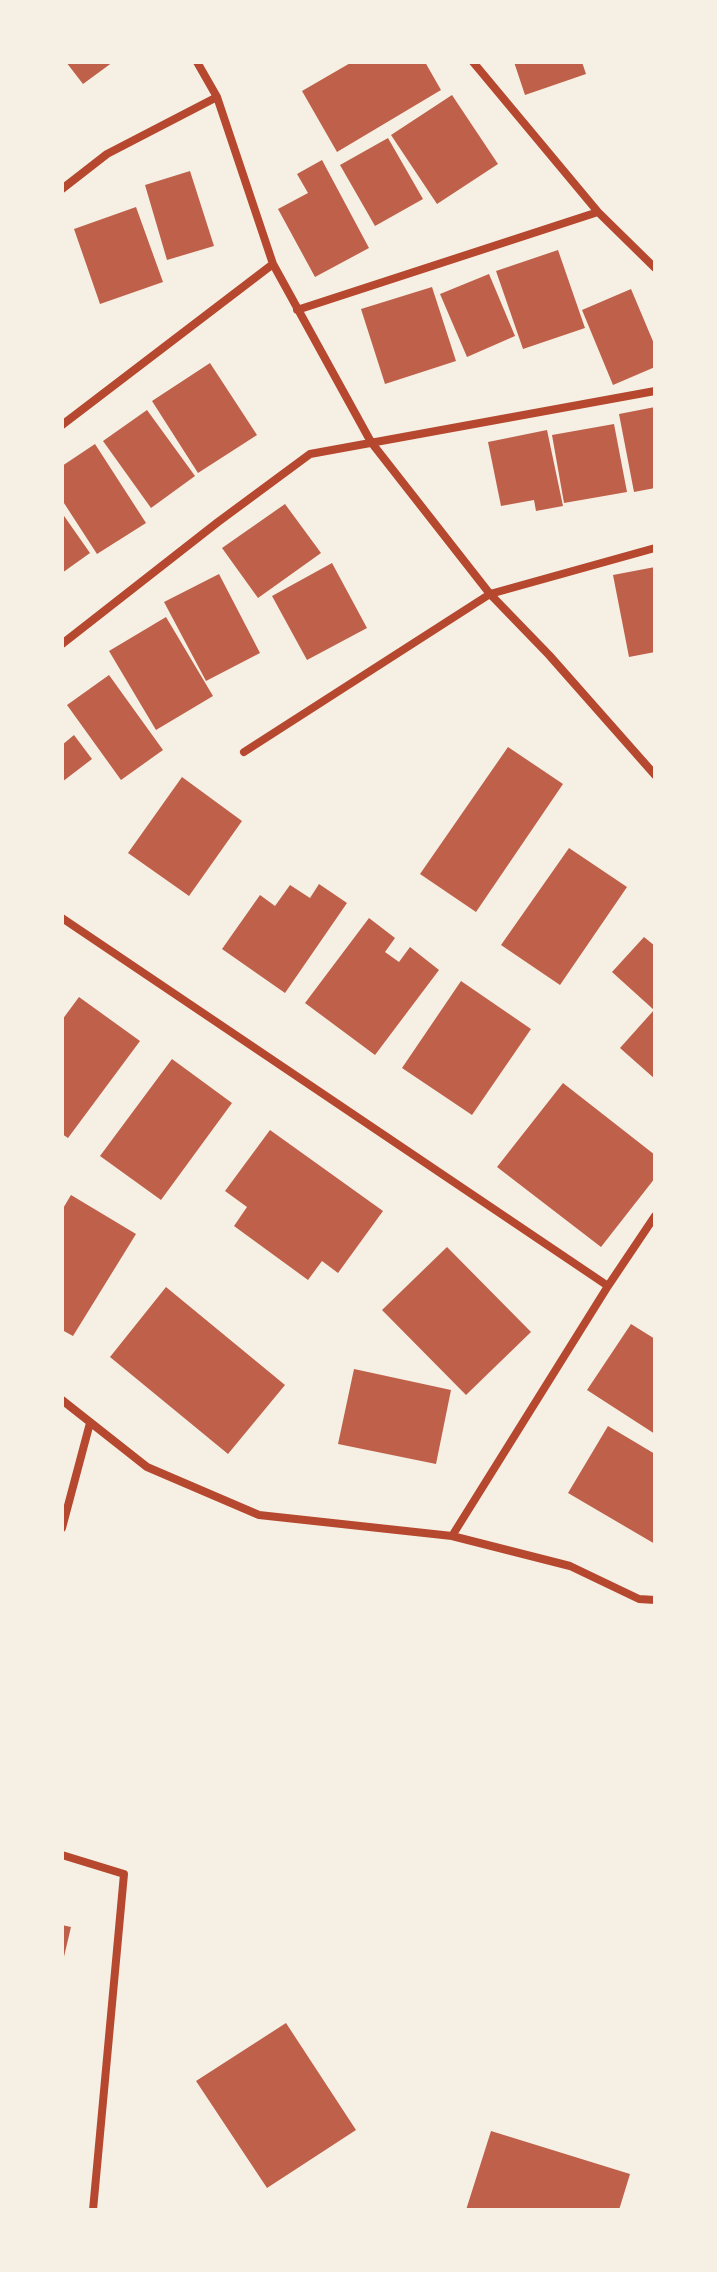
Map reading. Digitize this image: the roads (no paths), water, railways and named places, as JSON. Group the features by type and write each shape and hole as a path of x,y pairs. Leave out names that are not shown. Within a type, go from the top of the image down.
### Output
{"street":[{"path":"197,62 217,97 273,264 371,442 490,594 549,655 655,775"},
{"path":"473,62 598,212 655,268"},
{"path":"62,189 107,154 217,97"},
{"path":"297,310 598,212"},
{"path":"62,425 273,264"},
{"path":"62,644 310,454 655,391"},
{"path":"244,752 490,594 655,548"},
{"path":"62,918 608,1286"},
{"path":"452,1536 655,1216"},
{"path":"62,1400 147,1467 259,1515 452,1536 570,1566 639,1599 655,1600"},
{"path":"62,1528 90,1423"},
{"path":"62,1855 124,1874 93,2210"}]}
